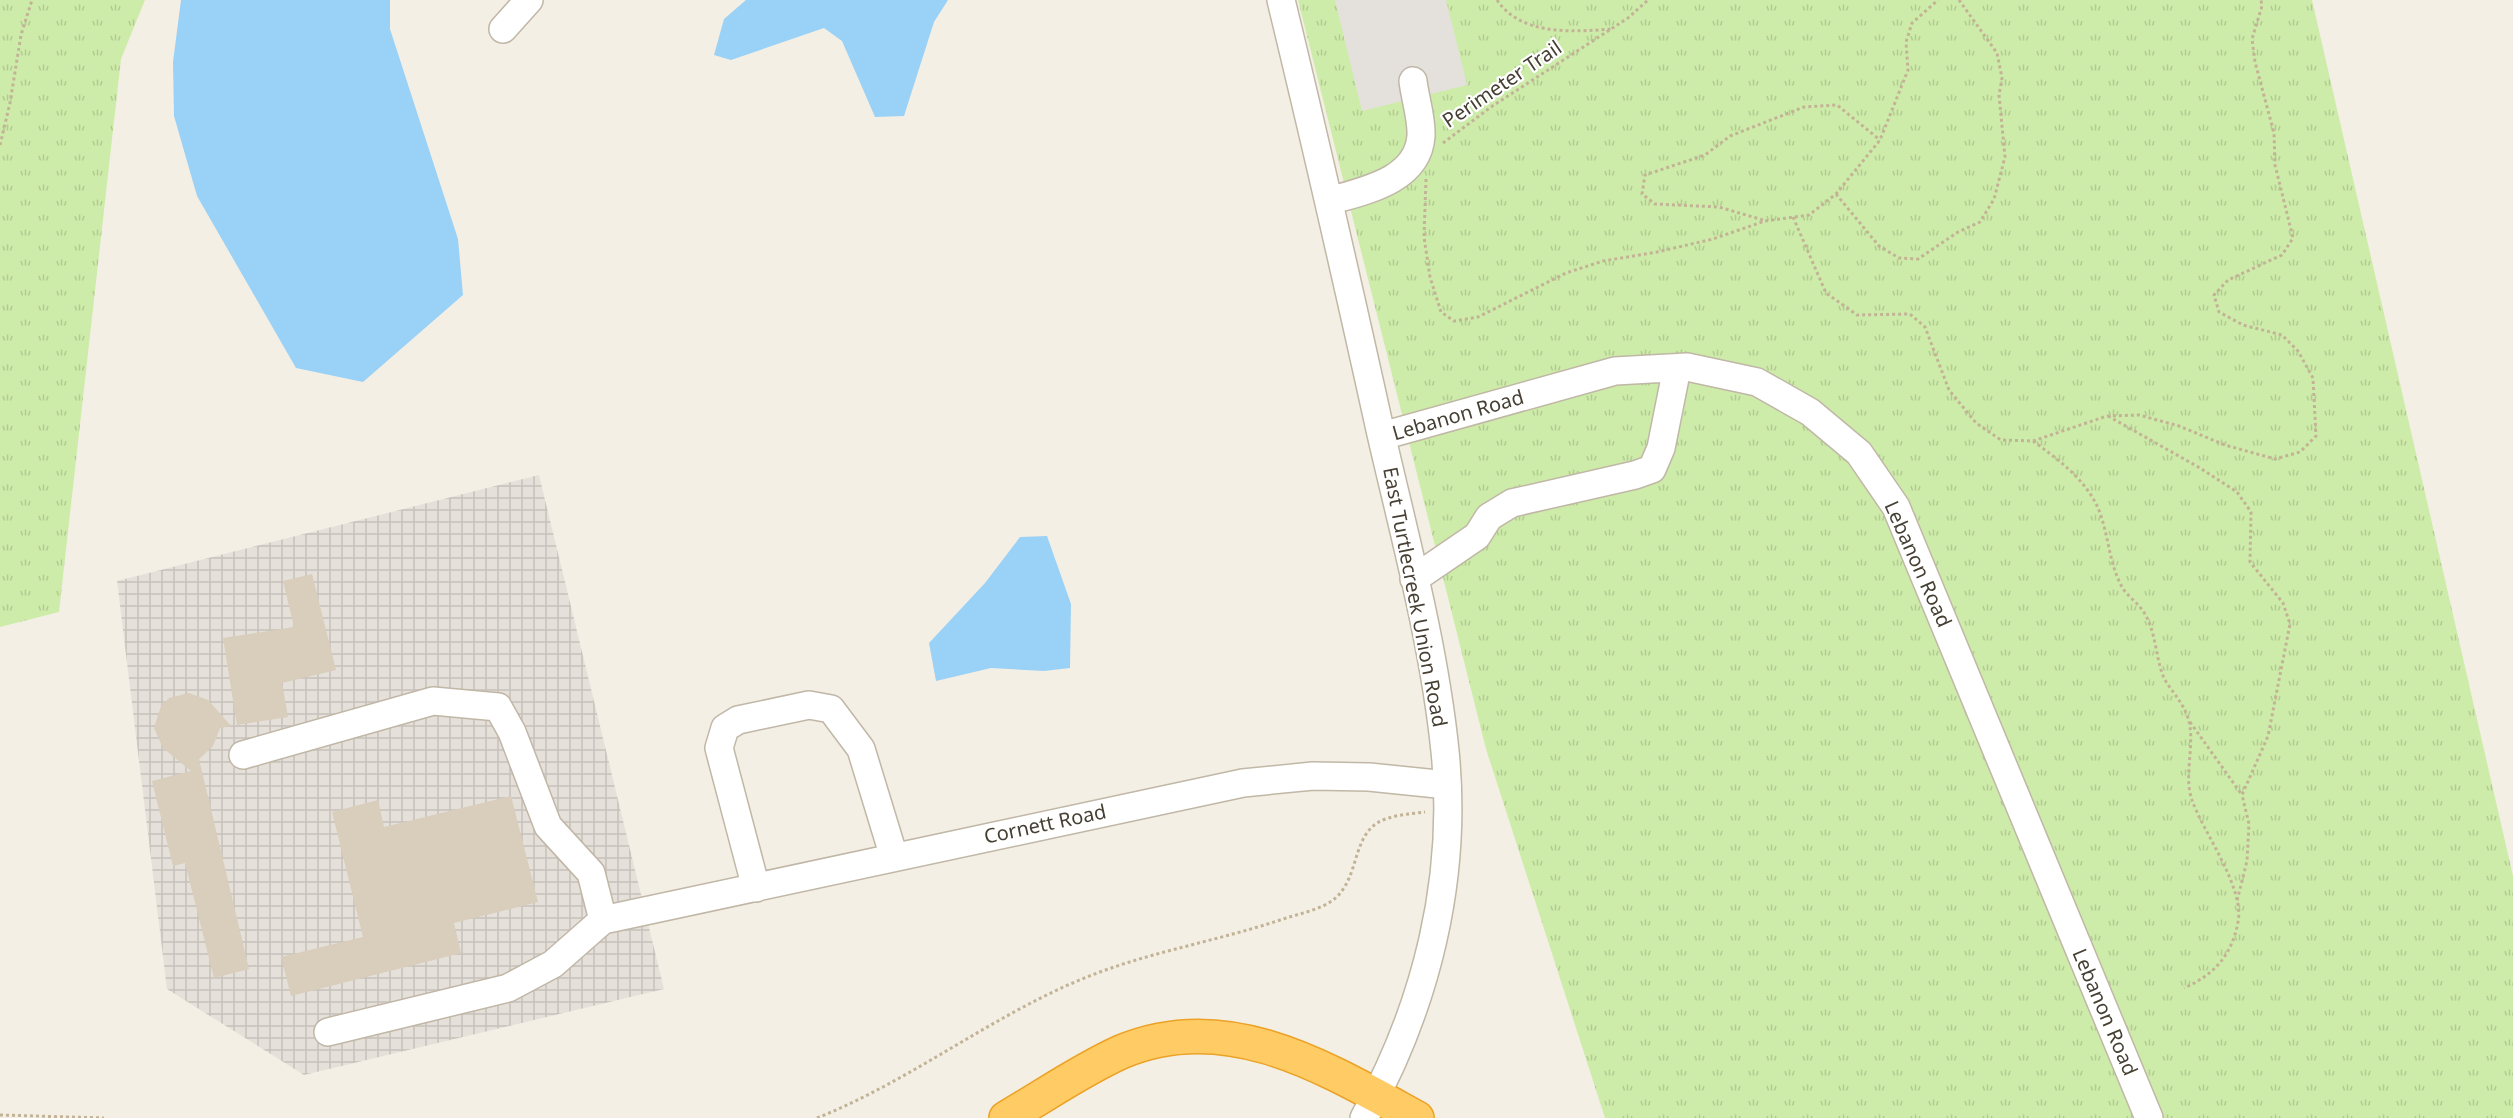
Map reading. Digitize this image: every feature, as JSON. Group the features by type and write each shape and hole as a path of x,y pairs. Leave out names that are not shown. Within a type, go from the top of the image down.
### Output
{"highway":[{"path":"1006,1118 1123,1052 1177,1037 1205,1035 1246,1040 1287,1052 1370,1107 1417,1118"}],"street":[{"path":"502,29 529,0"},
{"name":"East Turtlecreek Union Road","path":"1281,0 1414,579 1438,697 1447,798 1444,878 1432,946 1412,1013 1370,1107"},
{"path":"1329,201 1372,188 1418,170 1417,152 1421,136 1413,81"},
{"name":"Lebanon Road","path":"1382,436 1615,371 1687,367 1757,382 1810,412 1859,453 1896,507 2149,1118"},
{"path":"1414,579 1477,536 1489,517 1512,503 1635,475 1652,469 1661,448 1677,368"},
{"path":"243,755 433,701 498,707 512,732 548,826 591,873 603,920 553,963 508,988 328,1032"},
{"path":"756,888 719,748 725,728 738,720 809,705 831,709 861,749 894,857"},
{"name":"Cornett Road","path":"603,920 1243,783 1313,776 1368,777 1447,798"}],"path":[{"path":"0,145 10,103 21,35 32,0"},
{"name":"Perimeter Trail","path":"1497,0 1522,21 1548,30 1583,31 1612,28"},
{"name":"Perimeter Trail","path":"1418,170 1491,106 1612,28 1648,0"},
{"path":"1418,170 1430,276 1441,312 1454,321 1478,317 1566,273 1603,261 1713,239 1765,221 1809,215 1836,194 1880,140 1908,70 1906,42 1912,23 1938,0"},
{"path":"1836,194 1879,246 1899,258 1918,259 1958,232 1980,222 1994,199 2004,157 1998,95 2002,78 1997,53 1959,0"},
{"path":"1793,217 1826,293 1857,315 1910,315 1925,327 1949,390 1976,423 2001,441 2033,441 2107,416 2139,415 2179,426 2225,445 2275,459 2300,452 2316,436 2313,378 2298,351 2282,335 2243,325 2219,312 2214,295 2228,280 2283,255 2293,238 2275,165 2274,133 2255,62 2252,39 2262,6 2261,0"},
{"path":"1765,221 1719,207 1655,204 1642,194 1645,175 1671,164 1705,155 1730,136 1804,107 1837,105 1880,140"},
{"path":"2107,416 2200,468 2237,492 2251,512 2250,562 2283,603 2290,624 2268,736 2242,795"},
{"path":"2033,441 2062,462 2088,490 2100,514 2109,556 2123,589 2144,611 2157,645 2165,679 2178,696 2189,720 2242,795 2249,824 2247,861 2236,905"},
{"path":"2184,988 2205,979 2224,958 2239,920 2233,884 2191,798 2189,720"},
{"path":"817,1118 858,1101 1009,1016 1079,980 1110,968 1266,925 1326,904 1350,882 1361,847 1375,824 1447,798"},
{"path":"0,1115 104,1118"}],"shaded area":[{"path":"1335,0 1446,0 1467,85 1362,111"},
{"path":"539,475 664,989 304,1075 167,989 117,581"}],"green space":[{"path":"0,0 145,0 121,59 59,612 0,627"},
{"path":"1298,0 2312,0 2513,876 2513,1118 1605,1118 1486,749"}],"water":[{"path":"181,0 390,0 390,29 458,239 463,295 363,382 296,368 197,196 174,116 173,62"},
{"path":"746,0 948,0 934,22 904,116 875,117 842,41 824,28 731,60 714,55 724,19"},
{"path":"1047,536 1071,604 1070,668 1044,671 991,668 936,681 929,643 985,583 1020,537"}],"building":[{"path":"312,574 336,670 282,683 288,717 237,725 223,638 294,627 283,581"},
{"path":"189,693 208,700 231,726 220,728 213,746 199,759 249,969 214,978 185,863 173,866 152,781 191,771 163,748 154,728 161,706 169,698"},
{"path":"511,796 538,902 454,923 461,953 291,996 281,957 363,937 332,812 378,800 384,827"}]}
